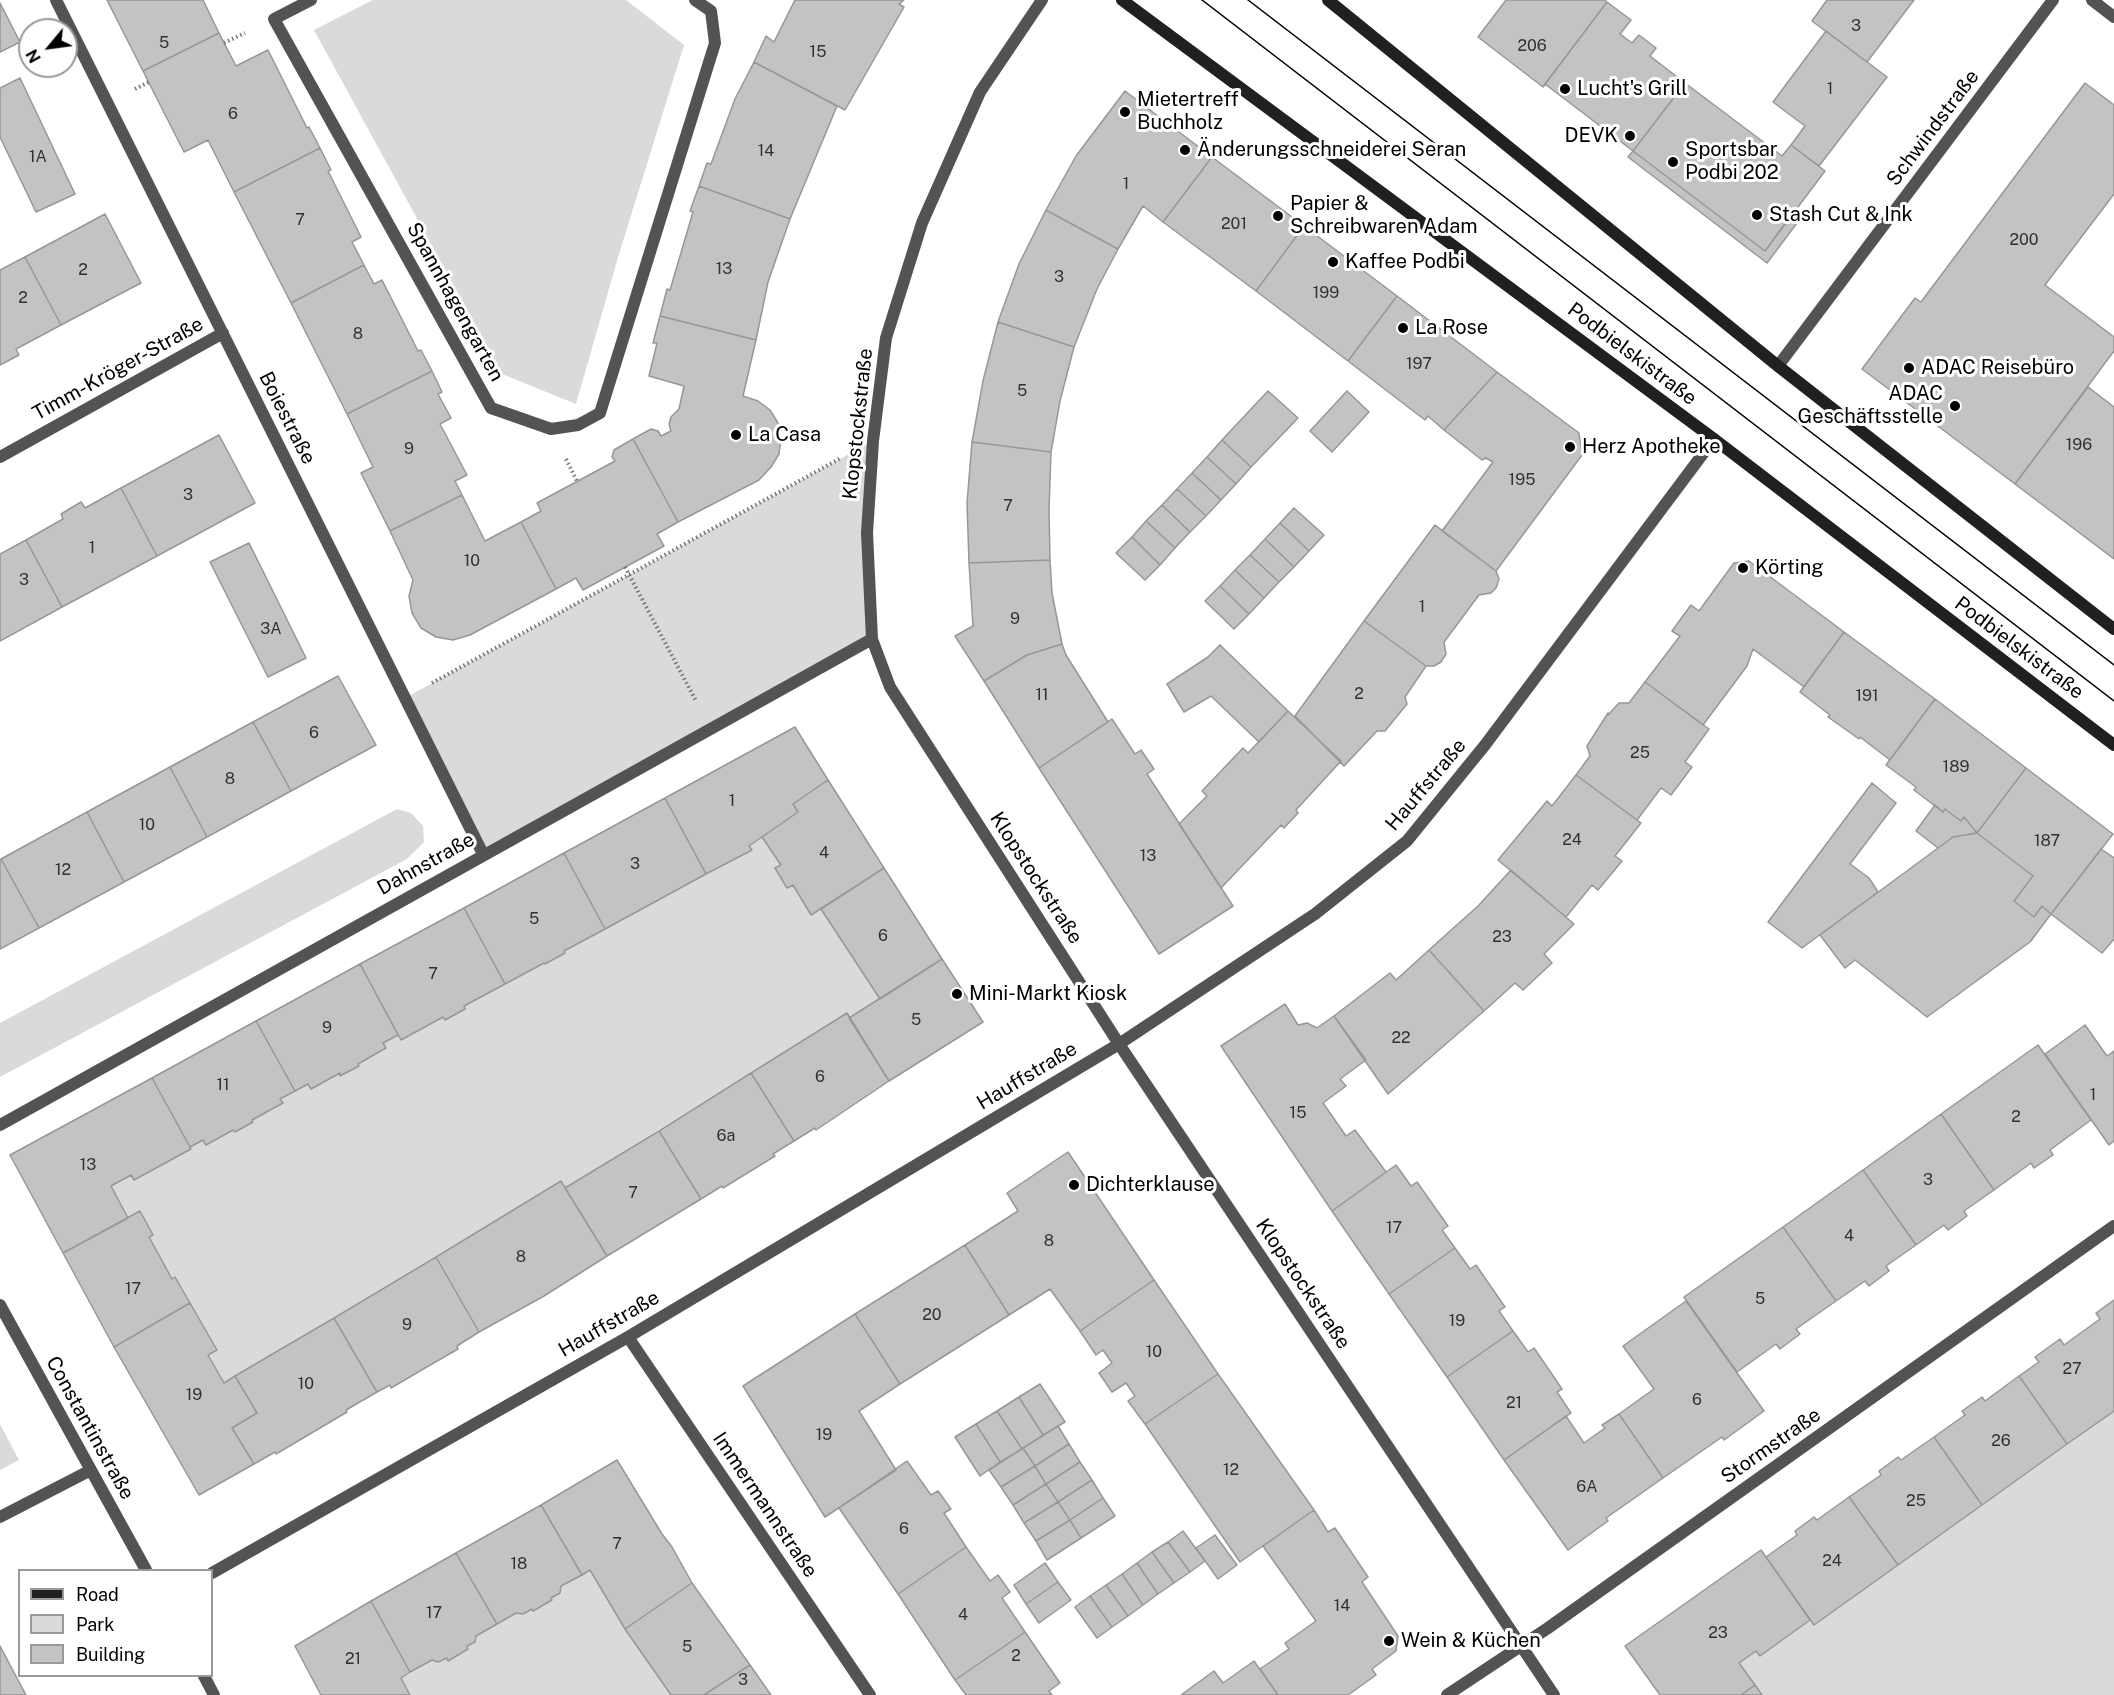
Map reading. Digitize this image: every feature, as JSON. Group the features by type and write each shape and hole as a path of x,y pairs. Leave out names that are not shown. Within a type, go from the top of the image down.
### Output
{"main road":[{"name":"Podbielskistraße","path":"1122,0 1714,439 2114,745"},
{"path":"1328,0 1778,366 2114,629"}],"street":[{"name":"Boiestraße","path":"56,0 483,854"},
{"name":"Spannhagengarten","path":"311,0 274,19 491,408 551,429 578,425 600,413 714,43 711,11 695,0"},
{"name":"Klopstockstraße","path":"1042,0 980,92 922,223 886,338 873,441 867,533 872,639 890,687 1119,1044 1554,1695"},
{"name":"Schwindstraße","path":"1778,366 2054,0"},
{"path":"2092,0 2114,17"},
{"name":"Timm-Kröger-Straße","path":"0,457 223,333"},
{"name":"Hauffstraße","path":"213,1572 628,1337 1119,1044 1315,914 1407,841 1485,745 1714,439"},
{"name":"Dahnstraße","path":"0,1125 872,639"},
{"name":"Stormstraße","path":"1448,1695 1548,1628 2114,1226"},
{"name":"Constantinstraße","path":"0,1305 145,1569"},
{"name":"Immermannstraße","path":"628,1337 870,1695"},
{"path":"0,1517 91,1470"},
{"path":"205,1677 214,1695"}],"path":[{"path":"405,698 873,441"},
{"path":"625,567 711,729"}],"green space":[{"path":"373,0 626,0 684,45 619,254 576,404 502,374 314,30"},
{"path":"873,441 872,639 483,854 405,698"},
{"path":"397,809 411,813 423,826 424,842 407,859 0,1077 0,1023"},
{"path":"762,837 781,865 776,868 793,885 811,915 821,909 880,999 849,1018 846,1013 565,1188 561,1181 224,1383 208,1355 216,1350 176,1278 172,1279 149,1237 153,1235 128,1218 111,1186 131,1175 134,1180 203,1140 206,1145 233,1130 235,1132 282,1104 280,1099 308,1084 311,1089 340,1073 341,1076 386,1049 383,1043 398,1035 402,1040 443,1017 445,1020 465,1009 464,1006 544,963 546,964 565,953 564,951 752,850 749,846"},
{"path":"2114,1411 2114,1695 1762,1695 1739,1663 1756,1651 1760,1656 1810,1620 1814,1625"},
{"path":"0,1424 19,1460 0,1470"},
{"path":"590,1570 625,1629 671,1695 410,1695 401,1678 432,1660 438,1662 447,1658 449,1660 468,1650 467,1646 475,1642 476,1636 516,1613 523,1614 532,1609 533,1611 552,1600 551,1598 560,1593 561,1586"}],"building":[{"path":"107,0 203,0 219,33 143,71"},
{"path":"795,0 904,0 899,4 904,7 845,110 754,62 766,36 774,42"},
{"path":"1506,0 1605,0 1607,2 1543,87 1478,37"},
{"path":"1827,0 1914,0 1867,62 1812,21"},
{"path":"1607,2 1631,20 1620,34 1632,43 1639,35 1656,48 1650,56 1685,83 1633,151 1545,84"},
{"path":"0,3 18,38 18,43 0,52"},
{"path":"1826,31 1887,77 1819,166 1791,145 1805,126 1773,102"},
{"path":"219,33 236,66 268,50 307,128 309,127 320,148 234,192 208,140 184,152 143,71"},
{"path":"754,62 837,106 790,219 699,186 707,163 711,164 735,99"},
{"path":"20,78 75,194 36,212 0,137 0,88"},
{"path":"1685,83 1782,156 1791,145 1825,171 1765,251 1633,151"},
{"path":"2085,83 2114,105 2114,194 2045,285 2114,337 2114,351 2015,484 1862,369 1915,298 1921,302"},
{"path":"1125,91 1212,157 1163,222 1143,206 1118,249 1046,210 1076,156"},
{"path":"320,148 331,170 328,171 361,237 352,242 364,265 291,303 234,192"},
{"path":"1633,151 1765,251 1792,214 1800,219 1767,263 1628,157"},
{"path":"1212,157 1304,226 1256,291 1163,222"},
{"path":"699,186 790,219 768,282 756,340 660,316 667,289 670,290 693,212 690,211"},
{"path":"1046,210 1118,249 1097,289 1074,347 998,322 1019,264"},
{"path":"105,214 141,283 61,325 25,257"},
{"path":"1304,226 1397,296 1348,361 1256,291"},
{"path":"25,257 61,325 16,349 19,355 0,365 0,270"},
{"path":"364,265 374,284 382,280 418,351 421,350 432,371 347,414 291,303"},
{"path":"1397,296 1497,372 1444,430 1428,416 1425,420 1348,361"},
{"path":"660,316 756,340 743,396 758,401 770,410 778,423 781,439 779,454 759,480 678,522 633,439 651,429 658,431 661,436 671,431 669,424 671,417 679,409 684,386 649,376 657,343 653,343"},
{"path":"998,322 1074,347 1060,401 1051,452 972,442 983,381"},
{"path":"432,371 442,392 438,394 451,418 440,424 467,475 455,481 462,495 390,531 361,473 373,467 347,414"},
{"path":"1497,372 1579,433 1582,455 1496,571 1442,531 1493,462 1486,458 1482,460 1444,430"},
{"path":"2088,387 2114,407 2114,559 2015,484"},
{"path":"1268,391 1298,418 1251,467 1222,440"},
{"path":"1347,391 1369,412 1332,452 1310,431"},
{"path":"219,435 255,503 157,556 121,488"},
{"path":"633,439 678,522 657,534 664,546 583,590 576,578 556,589 521,522 541,511 537,503 615,461 612,457 614,450"},
{"path":"1222,440 1251,467 1236,484 1207,457"},
{"path":"972,442 1051,452 1050,560 969,563 967,503"},
{"path":"1207,457 1236,484 1221,500 1192,473"},
{"path":"1192,473 1221,500 1206,516 1177,489"},
{"path":"121,488 157,556 62,607 26,540 63,519 61,514 81,502 85,508"},
{"path":"1177,489 1206,516 1190,532 1162,505"},
{"path":"462,495 485,541 521,522 556,589 470,635 453,640 436,637 421,628 412,613 409,596 413,580 390,531"},
{"path":"1162,505 1190,532 1175,548 1146,521"},
{"path":"1294,508 1324,535 1309,551 1280,523"},
{"path":"1146,521 1175,548 1160,565 1132,537"},
{"path":"1280,523 1309,551 1294,567 1265,539"},
{"path":"1435,525 1496,571 1499,579 1496,588 1491,593 1479,595 1444,642 1446,654 1441,662 1434,666 1426,666 1364,621"},
{"path":"1132,537 1160,565 1145,580 1116,553"},
{"path":"1265,539 1294,567 1279,582 1250,555"},
{"path":"26,540 62,607 0,641 0,554"},
{"path":"249,543 306,658 268,677 210,562"},
{"path":"1250,555 1279,582 1264,598 1235,570"},
{"path":"1050,560 1052,593 1062,644 1027,655 984,681 955,636 973,626 969,563"},
{"path":"1749,561 1844,632 1804,687 1753,649 1747,666 1703,725 1645,682 1680,636 1672,631 1691,605 1699,611 1734,563"},
{"path":"1235,570 1264,598 1249,614 1220,586"},
{"path":"1220,586 1249,614 1234,629 1205,601"},
{"path":"1364,621 1426,666 1405,697 1407,704 1385,731 1377,731 1344,766 1295,716"},
{"path":"1844,632 1935,699 1890,760 1860,737 1859,739 1828,717 1830,715 1800,692"},
{"path":"1062,644 1066,655 1108,722 1039,768 984,681 1027,655"},
{"path":"1220,645 1288,711 1259,742 1211,696 1184,712 1167,684 1208,657"},
{"path":"338,676 376,745 291,791 253,722"},
{"path":"1645,682 1709,729 1685,762 1692,767 1671,795 1661,788 1637,820 1576,775 1590,756 1587,746 1608,713 1608,715 1619,703 1629,703"},
{"path":"1935,699 2026,768 1977,833 1964,817 1961,821 1945,809 1943,812 1914,790 1916,787 1886,765"},
{"path":"1288,711 1341,761 1296,810 1298,813 1284,828 1281,825 1221,888 1179,824 1207,796 1202,791 1243,748 1248,753"},
{"path":"1112,719 1135,754 1141,750 1154,769 1147,774 1233,906 1159,954 1039,768"},
{"path":"253,722 291,791 207,837 170,767"},
{"path":"795,727 828,780 793,804 798,812 749,846 752,850 706,874 665,798"},
{"path":"170,767 207,837 124,882 87,812"},
{"path":"2026,768 2113,834 2051,914 2042,906 2034,917 2014,901 2033,876 1977,833"},
{"path":"1576,775 1641,823 1615,856 1622,861 1598,890 1592,885 1566,917 1498,860 1547,801 1552,806"},
{"path":"828,780 884,868 811,915 793,885 787,888 775,868 781,865 762,837 798,812 793,804"},
{"path":"1872,783 1896,803 1850,864 1869,878 1878,892 1802,948 1768,922"},
{"path":"665,798 706,874 605,929 564,853"},
{"path":"1935,805 1943,812 1945,809 1961,821 1964,817 1977,833 1953,837 1938,848 1916,831"},
{"path":"87,812 124,882 39,928 1,859"},
{"path":"1977,833 2033,876 2014,901 2034,917 2042,906 2051,914 2030,942 1927,1017 1855,960 1845,968 1820,935 1953,837"},
{"path":"2101,849 2114,858 2114,939 2102,953 2051,914"},
{"path":"564,853 605,929 505,984 464,908"},
{"path":"0,860 39,928 0,949"},
{"path":"884,868 942,959 880,999 821,909"},
{"path":"1511,870 1574,924 1544,954 1552,963 1523,990 1515,983 1484,1011 1429,950 1478,906"},
{"path":"464,908 505,984 464,1006 465,1009 445,1020 443,1017 401,1040 360,964"},
{"path":"1429,950 1484,1011 1388,1094 1334,1016 1390,973 1396,980"},
{"path":"942,959 983,1022 889,1081 849,1018"},
{"path":"360,964 398,1035 383,1043 386,1048 358,1064 359,1066 340,1076 340,1073 311,1089 308,1084 295,1091 256,1021"},
{"path":"1285,1004 1298,1025 1307,1023 1317,1028 1334,1016 1366,1060 1340,1079 1346,1086 1323,1103 1346,1136 1355,1130 1386,1172 1332,1211 1221,1046"},
{"path":"847,1013 889,1081 816,1130 815,1128 794,1141 751,1073"},
{"path":"256,1021 295,1091 280,1099 283,1103 235,1132 233,1130 206,1145 203,1140 190,1147 152,1078"},
{"path":"2085,1025 2107,1056 2114,1051 2114,1141 2109,1145 2045,1054"},
{"path":"2038,1045 2091,1120 2050,1150 2053,1155 2034,1168 2031,1163 1994,1190 1941,1114"},
{"path":"751,1073 794,1141 773,1154 775,1156 701,1199 659,1131"},
{"path":"152,1078 191,1149 134,1180 131,1175 111,1186 128,1218 63,1253 10,1155"},
{"path":"1941,1114 1994,1190 1964,1211 1967,1216 1948,1230 1944,1225 1916,1245 1863,1170"},
{"path":"659,1131 701,1199 607,1256 565,1188"},
{"path":"1068,1152 1154,1280 1080,1331 1050,1289 1009,1315 965,1245 1018,1211 1007,1193"},
{"path":"1396,1165 1411,1186 1417,1182 1448,1226 1442,1230 1455,1248 1389,1294 1332,1211"},
{"path":"1863,1170 1916,1245 1886,1266 1889,1271 1869,1286 1865,1281 1836,1301 1783,1227"},
{"path":"561,1181 607,1256 544,1296 479,1332 436,1257"},
{"path":"140,1211 153,1235 149,1237 172,1279 175,1277 190,1303 114,1347 63,1253"},
{"path":"1783,1227 1836,1301 1796,1329 1800,1334 1780,1349 1776,1344 1737,1372 1684,1297"},
{"path":"965,1245 1009,1315 900,1384 855,1314"},
{"path":"1455,1248 1470,1269 1476,1265 1505,1307 1499,1311 1513,1331 1447,1377 1389,1294"},
{"path":"436,1257 479,1332 457,1346 458,1349 391,1388 390,1385 377,1392 334,1318"},
{"path":"1154,1280 1218,1374 1145,1424 1128,1401 1135,1396 1126,1383 1112,1392 1099,1373 1112,1363 1103,1350 1096,1355 1080,1331"},
{"path":"2114,1300 2114,1411 2067,1444 2019,1376 2039,1362 2035,1357 2060,1339 2064,1345 2100,1319 2096,1313"},
{"path":"1686,1301 1764,1411 1724,1440 1722,1437 1663,1478 1619,1414 1654,1389 1623,1346"},
{"path":"190,1303 217,1350 208,1355 224,1383 235,1376 257,1413 232,1428 254,1464 199,1495 114,1347"},
{"path":"855,1314 900,1384 859,1411 896,1470 825,1517 743,1386"},
{"path":"334,1318 377,1392 276,1454 275,1452 254,1464 232,1428 257,1413 235,1376"},
{"path":"1513,1331 1528,1352 1534,1348 1562,1389 1557,1392 1571,1413 1504,1460 1447,1377"},
{"path":"1218,1374 1314,1510 1240,1562 1145,1424"},
{"path":"2019,1376 2067,1444 1982,1505 1934,1437 1965,1415 1962,1411 1982,1397 1985,1401"},
{"path":"1040,1384 1065,1422 1043,1435 1019,1397"},
{"path":"1019,1397 1043,1435 1022,1449 997,1411"},
{"path":"997,1411 1022,1449 1000,1462 976,1424"},
{"path":"1619,1414 1663,1478 1606,1518 1608,1521 1568,1550 1504,1460 1566,1416 1584,1443 1605,1428 1602,1425"},
{"path":"976,1424 1000,1462 980,1476 955,1437"},
{"path":"1058,1426 1069,1444 1035,1466 1023,1448"},
{"path":"1934,1437 1982,1505 1898,1565 1849,1497 1881,1475 1879,1471 1898,1457 1901,1460"},
{"path":"1069,1444 1080,1462 1046,1484 1035,1466"},
{"path":"1023,1448 1035,1466 1001,1487 989,1470"},
{"path":"617,1460 692,1583 625,1629 590,1570 582,1575 541,1505"},
{"path":"907,1461 931,1495 938,1491 951,1509 944,1513 966,1547 898,1594 839,1508"},
{"path":"1080,1462 1092,1480 1058,1502 1046,1484"},
{"path":"1035,1466 1046,1484 1013,1505 1001,1487"},
{"path":"1092,1480 1103,1498 1070,1520 1058,1502"},
{"path":"1046,1484 1058,1502 1024,1523 1013,1505"},
{"path":"1849,1497 1898,1565 1814,1625 1766,1557 1797,1535 1795,1531 1814,1517 1817,1520"},
{"path":"1103,1498 1115,1516 1081,1538 1070,1520"},
{"path":"1058,1502 1070,1520 1036,1541 1024,1523"},
{"path":"541,1505 582,1575 561,1586 560,1593 533,1611 532,1609 523,1614 516,1613 497,1624 456,1553"},
{"path":"1314,1510 1328,1532 1335,1528 1368,1577 1362,1582 1398,1636 1396,1651 1372,1669 1376,1675 1348,1695 1278,1695 1260,1669 1289,1649 1285,1643 1316,1621 1263,1546"},
{"path":"1070,1520 1081,1538 1047,1560 1036,1541"},
{"path":"1183,1531 1205,1561 1190,1572 1168,1542"},
{"path":"1215,1535 1237,1565 1218,1579 1196,1548"},
{"path":"1168,1542 1190,1572 1174,1583 1152,1552"},
{"path":"966,1547 990,1581 998,1575 1010,1592 1002,1598 1025,1632 955,1680 898,1594"},
{"path":"1761,1550 1810,1620 1760,1656 1756,1651 1739,1663 1755,1685 1741,1695 1660,1695 1625,1646"},
{"path":"1152,1552 1174,1583 1158,1594 1137,1563"},
{"path":"456,1553 497,1624 476,1636 475,1642 467,1646 468,1649 448,1661 447,1658 438,1662 432,1660 410,1672 371,1601"},
{"path":"1045,1563 1058,1582 1026,1604 1014,1585"},
{"path":"1137,1563 1158,1594 1143,1605 1122,1574"},
{"path":"1122,1574 1143,1605 1128,1616 1106,1585"},
{"path":"1058,1582 1071,1600 1039,1623 1026,1604"},
{"path":"692,1583 750,1665 704,1695 671,1695 625,1629"},
{"path":"1106,1585 1128,1616 1112,1627 1090,1596"},
{"path":"1090,1596 1112,1627 1097,1638 1075,1607"},
{"path":"371,1601 410,1672 401,1678 410,1695 321,1695 295,1646"},
{"path":"1025,1632 1060,1683 1049,1691 1052,1695 966,1695 955,1680"},
{"path":"0,1646 26,1695 0,1695"},
{"path":"1254,1661 1278,1695 1181,1695 1214,1671 1223,1683"},
{"path":"750,1665 771,1695 704,1695"},
{"path":"1755,1685 1762,1695 1741,1695"}],"tram line":[{"path":"1202,0 2114,701"},
{"path":"1248,0 2114,665"}],"place":[{"name":"Lucht's Grill","path":"1565,89"},
{"name":"Mietertreff Buchholz","path":"1125,112"},
{"name":"DEVK","path":"1630,136"},
{"name":"Änderungsschneiderei Seran","path":"1185,150"},
{"name":"Sportsbar Podbi 202","path":"1673,162"},
{"name":"Stash Cut & Ink","path":"1757,215"},
{"name":"Papier & Schreibwaren Adam","path":"1278,216"},
{"name":"Kaffee Podbi","path":"1333,262"},
{"name":"La Rose","path":"1403,328"},
{"name":"ADAC Reisebüro","path":"1909,368"},
{"name":"ADAC Geschäftsstelle","path":"1955,406"},
{"name":"La Casa","path":"736,435"},
{"name":"Herz Apotheke","path":"1570,447"},
{"name":"Körting","path":"1743,568"},
{"name":"Mini-Markt Kiosk","path":"957,994"},
{"name":"Dichterklause","path":"1074,1185"},
{"name":"Wein & Küchen","path":"1389,1641"}]}
